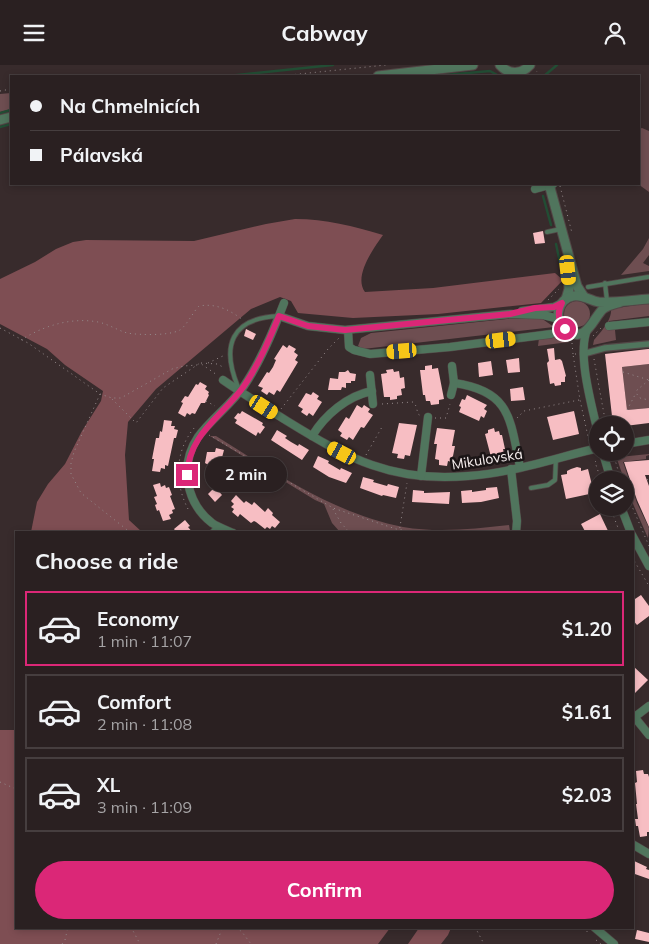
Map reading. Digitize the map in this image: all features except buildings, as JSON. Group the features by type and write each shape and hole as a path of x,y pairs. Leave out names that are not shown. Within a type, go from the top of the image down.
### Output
{"street":[{"path":"434,69 445,65"},
{"path":"386,75 473,65"},
{"path":"499,65 511,74 530,69"},
{"path":"535,189 548,185"},
{"path":"551,185 577,287 595,308 596,318"},
{"path":"568,256 569,289 558,311 559,319 565,329 572,333 580,333 587,330 604,309 621,302"},
{"path":"510,314 535,308 554,307 574,296 621,302 649,299"},
{"path":"228,531 217,526 200,511 188,485 187,466 192,447 197,438 239,392 250,377 284,303"},
{"path":"279,316 296,323 321,328 348,330 510,314 543,315 559,319"},
{"path":"609,326 649,322"},
{"path":"348,330 349,347 370,354 450,347 552,334"},
{"path":"587,330 583,353 594,416"},
{"path":"572,333 583,353"},
{"path":"583,353 605,348 649,344"},
{"path":"451,395 454,383 452,366"},
{"path":"370,375 373,404"},
{"name":"Mikulovská","path":"223,379 239,392 342,453 363,462 408,475 469,476 511,469 589,450"},
{"path":"454,383 470,385 490,393 506,411 520,467"},
{"path":"312,436 322,422 346,402 356,395 372,391"},
{"path":"421,476 428,417"},
{"path":"634,442 649,440"},
{"path":"511,469 518,521 516,531"},
{"path":"625,516 631,531"},
{"path":"634,538 649,566"},
{"path":"634,716 649,706"},
{"path":"634,718 649,735"},
{"path":"634,845 649,854"},
{"path":"596,929 614,944"}],"lane":[{"path":"547,233 561,229"},
{"path":"588,287 648,277"},
{"path":"605,283 607,301"},
{"path":"239,392 231,372 231,342 237,331 247,323 268,316 279,316"},
{"path":"531,488 548,485 555,479 556,458"},
{"path":"212,531 217,526"}],"path":[{"path":"290,75 386,65"},
{"path":"21,339 51,325 86,321 99,323 128,333 170,333 181,329 199,306 210,304 236,314 247,323"},
{"path":"0,328 21,339 100,394 112,398 121,398 172,369 197,365"},
{"path":"281,409 328,349 348,330"},
{"path":"208,364 226,354 230,348"},
{"path":"593,352 604,416"},
{"path":"583,353 573,354 589,443"},
{"path":"112,398 136,423 163,388 200,363 217,364 231,372"},
{"path":"200,363 223,379"},
{"path":"623,372 649,380"},
{"path":"627,410 637,389 649,380"},
{"path":"636,393 640,398 649,400"},
{"path":"100,394 74,452 71,474 81,493 128,531"},
{"path":"373,404 413,402 418,414 428,417 446,418 451,395"},
{"path":"510,423 524,411 580,400"},
{"path":"206,401 216,406"},
{"path":"366,455 382,427"},
{"path":"208,435 333,508 368,521 412,531"},
{"path":"360,453 372,457"},
{"path":"400,529 408,475"},
{"path":"333,508 341,523 348,531"},
{"path":"634,510 649,545"},
{"path":"613,516 619,531"},
{"path":"634,560 649,586"},
{"path":"0,783 15,789"},
{"path":"65,944 68,929"},
{"path":"132,929 140,944"},
{"path":"216,944 222,929"},
{"path":"238,929 251,944"},
{"path":"476,929 484,944"},
{"path":"62,944 66,940"}],"shaded area":[{"path":"10,93 10,109 0,112 0,94"},
{"path":"640,129 649,131 649,192 639,185"},
{"path":"295,219 318,220 383,235 363,270 361,278 365,292 433,288 555,273 563,280 541,303 438,314 353,318 298,313 291,301 280,297 251,309 156,389 128,422 125,455 129,520 141,531 31,531 37,502 48,484 65,464 82,431 101,401 103,391 65,365 47,349 0,324 0,279 73,242 86,240 194,241"},
{"path":"649,238 649,255 643,263 649,266 649,271 621,275 643,249"},
{"path":"577,301 586,305 590,314 586,323 577,327 568,323 564,314 568,305"},
{"path":"649,303 649,316 609,321 610,330 615,330 616,340 593,345 594,340 608,322 611,309"},
{"path":"541,318 554,327 363,349 358,346 361,338 371,333 507,319"},
{"path":"553,330 556,330 569,342 538,346 539,338 554,337"},
{"path":"649,364 649,408 627,410 622,367"},
{"path":"210,436 216,436 305,490 329,502 377,521 429,530 509,525 510,531 339,531 332,523 324,504"},
{"path":"649,454 646,456 646,459 634,461 634,456"},
{"path":"618,461 631,461 623,462 626,471 621,471"},
{"path":"634,494 649,528 648,538 634,506"},
{"path":"0,730 15,730 15,929 389,929 378,944 0,944"},
{"path":"418,929 451,929 441,944 408,944"}],"waterway":[{"path":"238,75 333,65"},
{"path":"545,75 557,65"},
{"path":"446,75 490,71 497,75"},
{"path":"0,113 10,110"},
{"path":"0,127 10,124"},
{"path":"543,196 551,225"},
{"path":"556,244 564,281"}],"route":[{"path":"187,475 189,456 197,438 239,392 250,377 279,316 308,326 345,330 422,321 510,314 535,308 554,307 562,303 558,315 560,323 565,329"}]}
